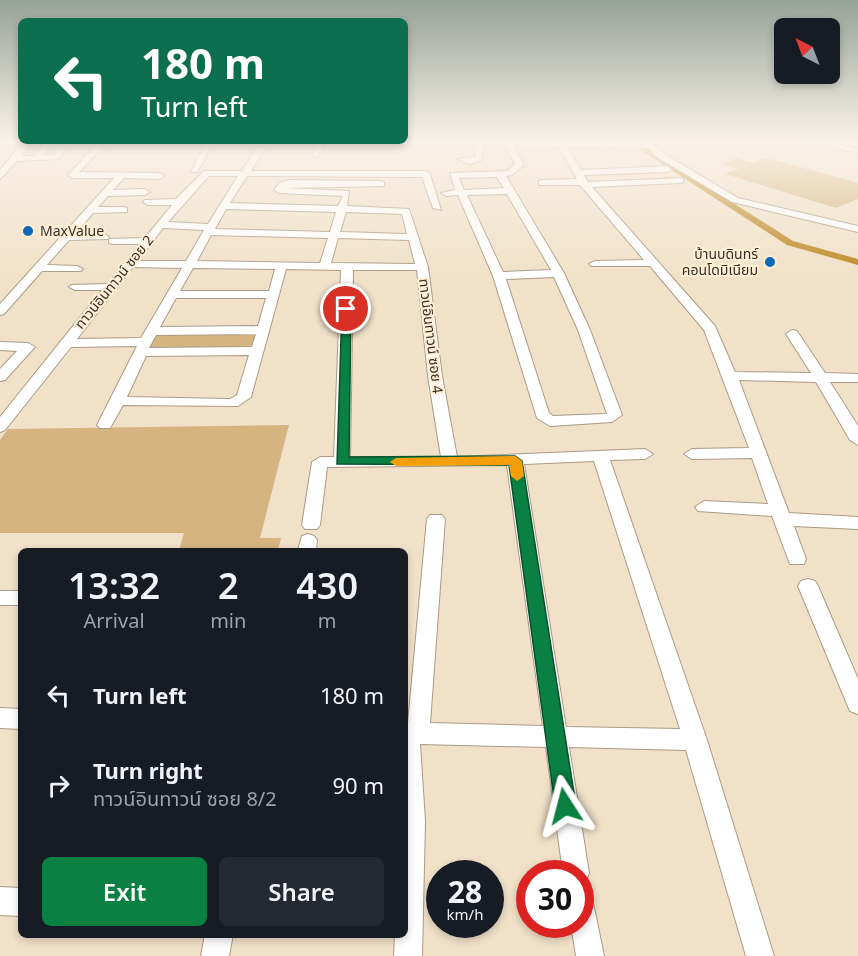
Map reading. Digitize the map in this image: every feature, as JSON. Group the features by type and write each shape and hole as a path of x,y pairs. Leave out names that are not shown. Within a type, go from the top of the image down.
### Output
{"street":[{"path":"0,311 112,187"},
{"name":"ทาวน์อินทาวน์ ซอย 2","path":"0,427 160,225 194,187"},
{"path":"105,425 146,342 209,230 236,187"},
{"path":"281,187 279,190 321,193 385,193 389,187"},
{"path":"321,193 324,187"},
{"name":"ทาวน์อินทาวน์ ซอย 2","path":"432,187 438,208"},
{"path":"460,187 499,276 544,418 550,421 608,419 615,415 584,330 558,273 507,187"},
{"path":"549,192 571,187"},
{"path":"588,187 710,329 730,376 756,453 797,559"},
{"path":"713,187 735,200 858,229"},
{"path":"446,193 509,191"},
{"path":"106,193 179,202"},
{"path":"325,266 346,193"},
{"path":"223,206 343,209"},
{"name":"ทาวน์อินทาวน์ ซอย 4","path":"343,209 406,211 422,267 435,376 450,462"},
{"path":"90,210 124,210"},
{"path":"160,225 209,230 412,237"},
{"path":"65,237 148,241"},
{"path":"595,264 652,263"},
{"path":"129,264 422,267"},
{"path":"117,401 233,403 244,397 282,265"},
{"path":"342,461 347,266"},
{"path":"38,268 76,269"},
{"path":"499,276 558,273"},
{"path":"75,287 111,287"},
{"path":"174,294 274,295"},
{"path":"66,343 146,342 263,330"},
{"path":"792,334 858,440"},
{"path":"146,342 256,351"},
{"path":"0,346 28,347 0,377"},
{"path":"730,376 858,378"},
{"path":"692,454 756,453"},
{"path":"309,538 320,462 515,461 645,454"},
{"path":"601,458 695,740 760,956"},
{"path":"515,461 554,738 574,860"},
{"path":"704,507 858,523"},
{"path":"408,956 412,821 410,734 436,519"},
{"path":"808,586 858,704"},
{"path":"0,598 18,598"},
{"path":"0,718 18,719"},
{"path":"410,734 695,740"},
{"path":"0,901 18,902"},
{"path":"215,956 218,938"},
{"path":"587,938 590,956"}],"shaded area":[{"path":"766,187 858,187 858,199 836,208"},
{"path":"260,332 255,349 144,350 152,333"},
{"path":"289,425 260,538 281,538 278,548 180,548 184,533 0,533 0,440 8,429"}],"waterway":[{"path":"701,187 790,243 858,262"}],"slow traffic":[{"path":"396,462 515,461 517,476"}],"place":[{"name":"MaxValue","path":"28,231"},
{"name":"บ้านบดินทร์ คอนโดมิเนียม","path":"770,262"}],"route":[{"path":"346,309 342,461 515,461 565,806"}]}
